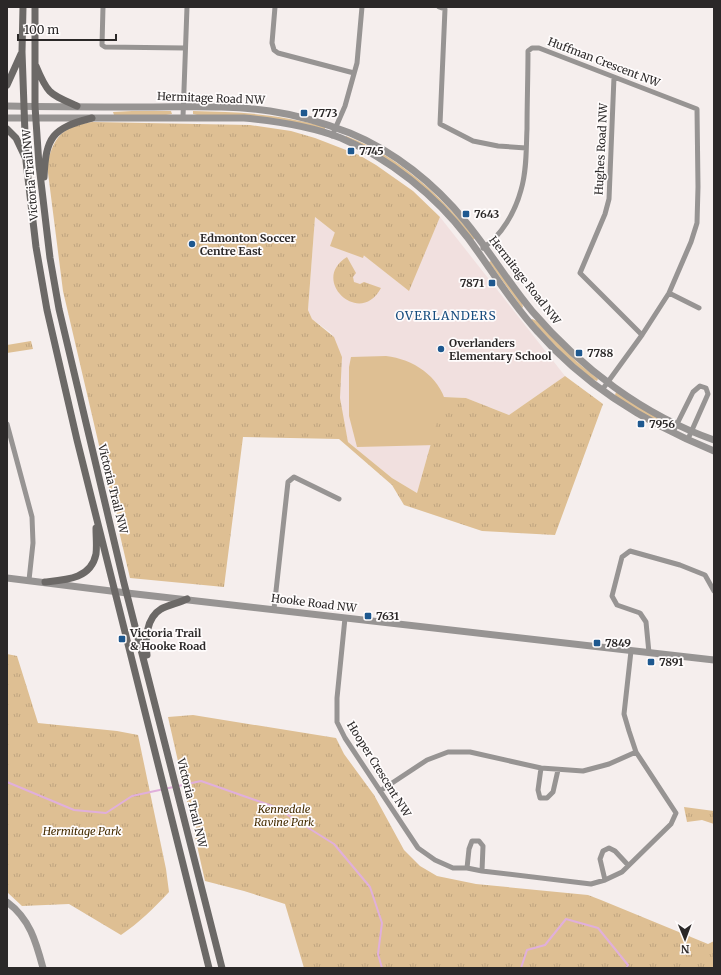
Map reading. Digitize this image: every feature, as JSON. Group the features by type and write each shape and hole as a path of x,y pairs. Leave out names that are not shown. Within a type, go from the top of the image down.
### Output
{"main road":[{"name":"Victoria Trail NW","path":"23,7 23,106 26,161 36,247 47,310 96,518 209,968"},
{"name":"Victoria Trail NW","path":"35,7 35,106 43,204 50,258 59,309 127,593 222,968"},
{"path":"7,85 22,52"},
{"path":"34,62 47,89 55,97 78,106"},
{"path":"43,204 46,154 49,143 56,133 66,126 92,118"},
{"path":"7,128 16,138 26,161"},
{"path":"47,310 59,309"},
{"path":"45,582 71,579 88,569 96,554 96,518"},
{"path":"149,677 146,646 147,633 153,616 161,609 187,600"}],"street":[{"path":"103,7 102,45 107,48 185,48"},
{"path":"183,117 187,7"},
{"path":"275,7 272,43 274,50 278,54 354,73"},
{"path":"332,136 345,106 357,63 362,7"},
{"path":"439,7 444,9 440,124 473,141 498,146 526,148"},
{"name":"Huffman Crescent NW","path":"478,252 498,236 514,208 521,190 525,168 528,52 532,48 539,48 697,109 697,223 691,242 669,293 642,335 602,390"},
{"name":"Hughes Road NW","path":"614,77 609,199 605,214 580,273 642,335"},
{"name":"Hermitage Road NW","path":"7,106 238,108 270,111 309,119 351,134 398,160 417,174 454,208 532,311 573,353 608,382 641,405 692,431 714,440"},
{"name":"Hermitage Road NW","path":"7,118 163,119 183,117 244,118 266,120 302,127 332,136 370,153 410,179 446,212 478,252 506,293 538,333 569,364 616,400 647,419 714,450"},
{"path":"669,293 699,308"},
{"path":"674,432 694,392 700,386 706,388 708,394 688,439"},
{"path":"7,424 32,517 33,543 29,580"},
{"path":"274,609 288,482 294,477 339,499"},
{"path":"649,653 646,622 640,613 617,605 612,596 622,557 630,551 680,565 705,575 714,591"},
{"name":"Hooke Road NW","path":"7,578 115,592 714,660"},
{"name":"Hooper Crescent NW","path":"346,618 337,698 337,722 345,738 418,848 435,860 453,868 467,868 591,884 605,880 622,872 671,824 676,813 636,752 624,714 631,651"},
{"path":"380,791 427,760 448,752 470,752 541,768 583,771 609,764 636,752"},
{"path":"541,768 538,790 540,798 547,798 553,792 558,770"},
{"path":"467,868 469,849 472,841 478,841 483,846 482,871"},
{"path":"605,880 600,859 603,851 609,848 615,850 628,865"},
{"path":"7,902 22,917 32,932 36,940 43,968"}],"shaded area":[{"name":"Overlanders Elementary School","path":"315,217 408,290 440,217 565,376 509,415 466,398 444,397 417,493 392,478 348,442 339,398 342,357 331,333 312,319 308,310"}],"green space":[{"path":"171,111 172,114 114,115 113,112"},
{"path":"193,111 276,116 325,127 325,130 197,115 193,114"},
{"path":"92,122 250,125 291,131 315,138 359,155 413,191 440,217 409,291 315,217 308,310 312,319 334,337 342,357 340,398 348,442 392,478 417,493 444,397 466,398 509,415 565,376 603,404 555,535 482,531 404,505 392,485 339,439 243,437 224,587 130,578 63,291 47,165 56,140 61,134 73,127"},
{"path":"346,136 384,154 417,178 448,207 475,238 473,240 430,193 345,138"},
{"path":"348,196 380,207 363,258 330,246"},
{"path":"347,257 356,273 353,277 354,282 360,284 364,282 381,288 372,299 361,303 351,302 342,296 336,287 333,277 337,267"},
{"path":"491,261 522,303 522,308 489,262"},
{"path":"531,320 537,321 577,362 598,379 597,381 592,379 564,355"},
{"path":"31,341 33,349 7,353 7,345"},
{"path":"386,356 406,361 424,370 443,393 448,412 445,424 436,445 357,447 349,416 349,367 351,357"},
{"path":"616,392 670,424 670,426 662,425 618,398 615,395"},
{"name":"Hermitage Park","path":"7,654 17,656 38,723 117,731 138,735 166,869 169,892 146,915 121,935 69,904 22,906 7,892"},
{"name":"Kennedale Ravine Park","path":"193,715 336,738 344,754 374,795 404,850 420,866 437,876 476,884 588,895 708,944 714,941 714,968 304,968 285,904 205,881 168,717"},
{"path":"684,807 714,811 714,824 702,820 687,822"}],"waterway":[{"path":"7,782 74,810 106,813 132,796 201,781 275,807 334,844 370,887 382,923 378,954 382,968"},
{"path":"521,968 527,950 545,945 566,919 598,928 628,965 626,968"}],"place":[{"name":"7773","path":"304,113"},
{"name":"7745","path":"351,151"},
{"name":"7643","path":"466,214"},
{"name":"Edmonton Soccer Centre East","path":"192,244"},
{"name":"7871","path":"492,283"},
{"name":"Overlanders Elementary School","path":"441,349"},
{"name":"7788","path":"579,353"},
{"name":"7956","path":"641,424"},
{"name":"7631","path":"368,616"},
{"name":"Victoria Trail & Hooke Road","path":"122,639"},
{"name":"7849","path":"597,643"},
{"name":"7891","path":"651,662"}],"district":[{"name":"OVERLANDERS","path":"446,315"}]}
